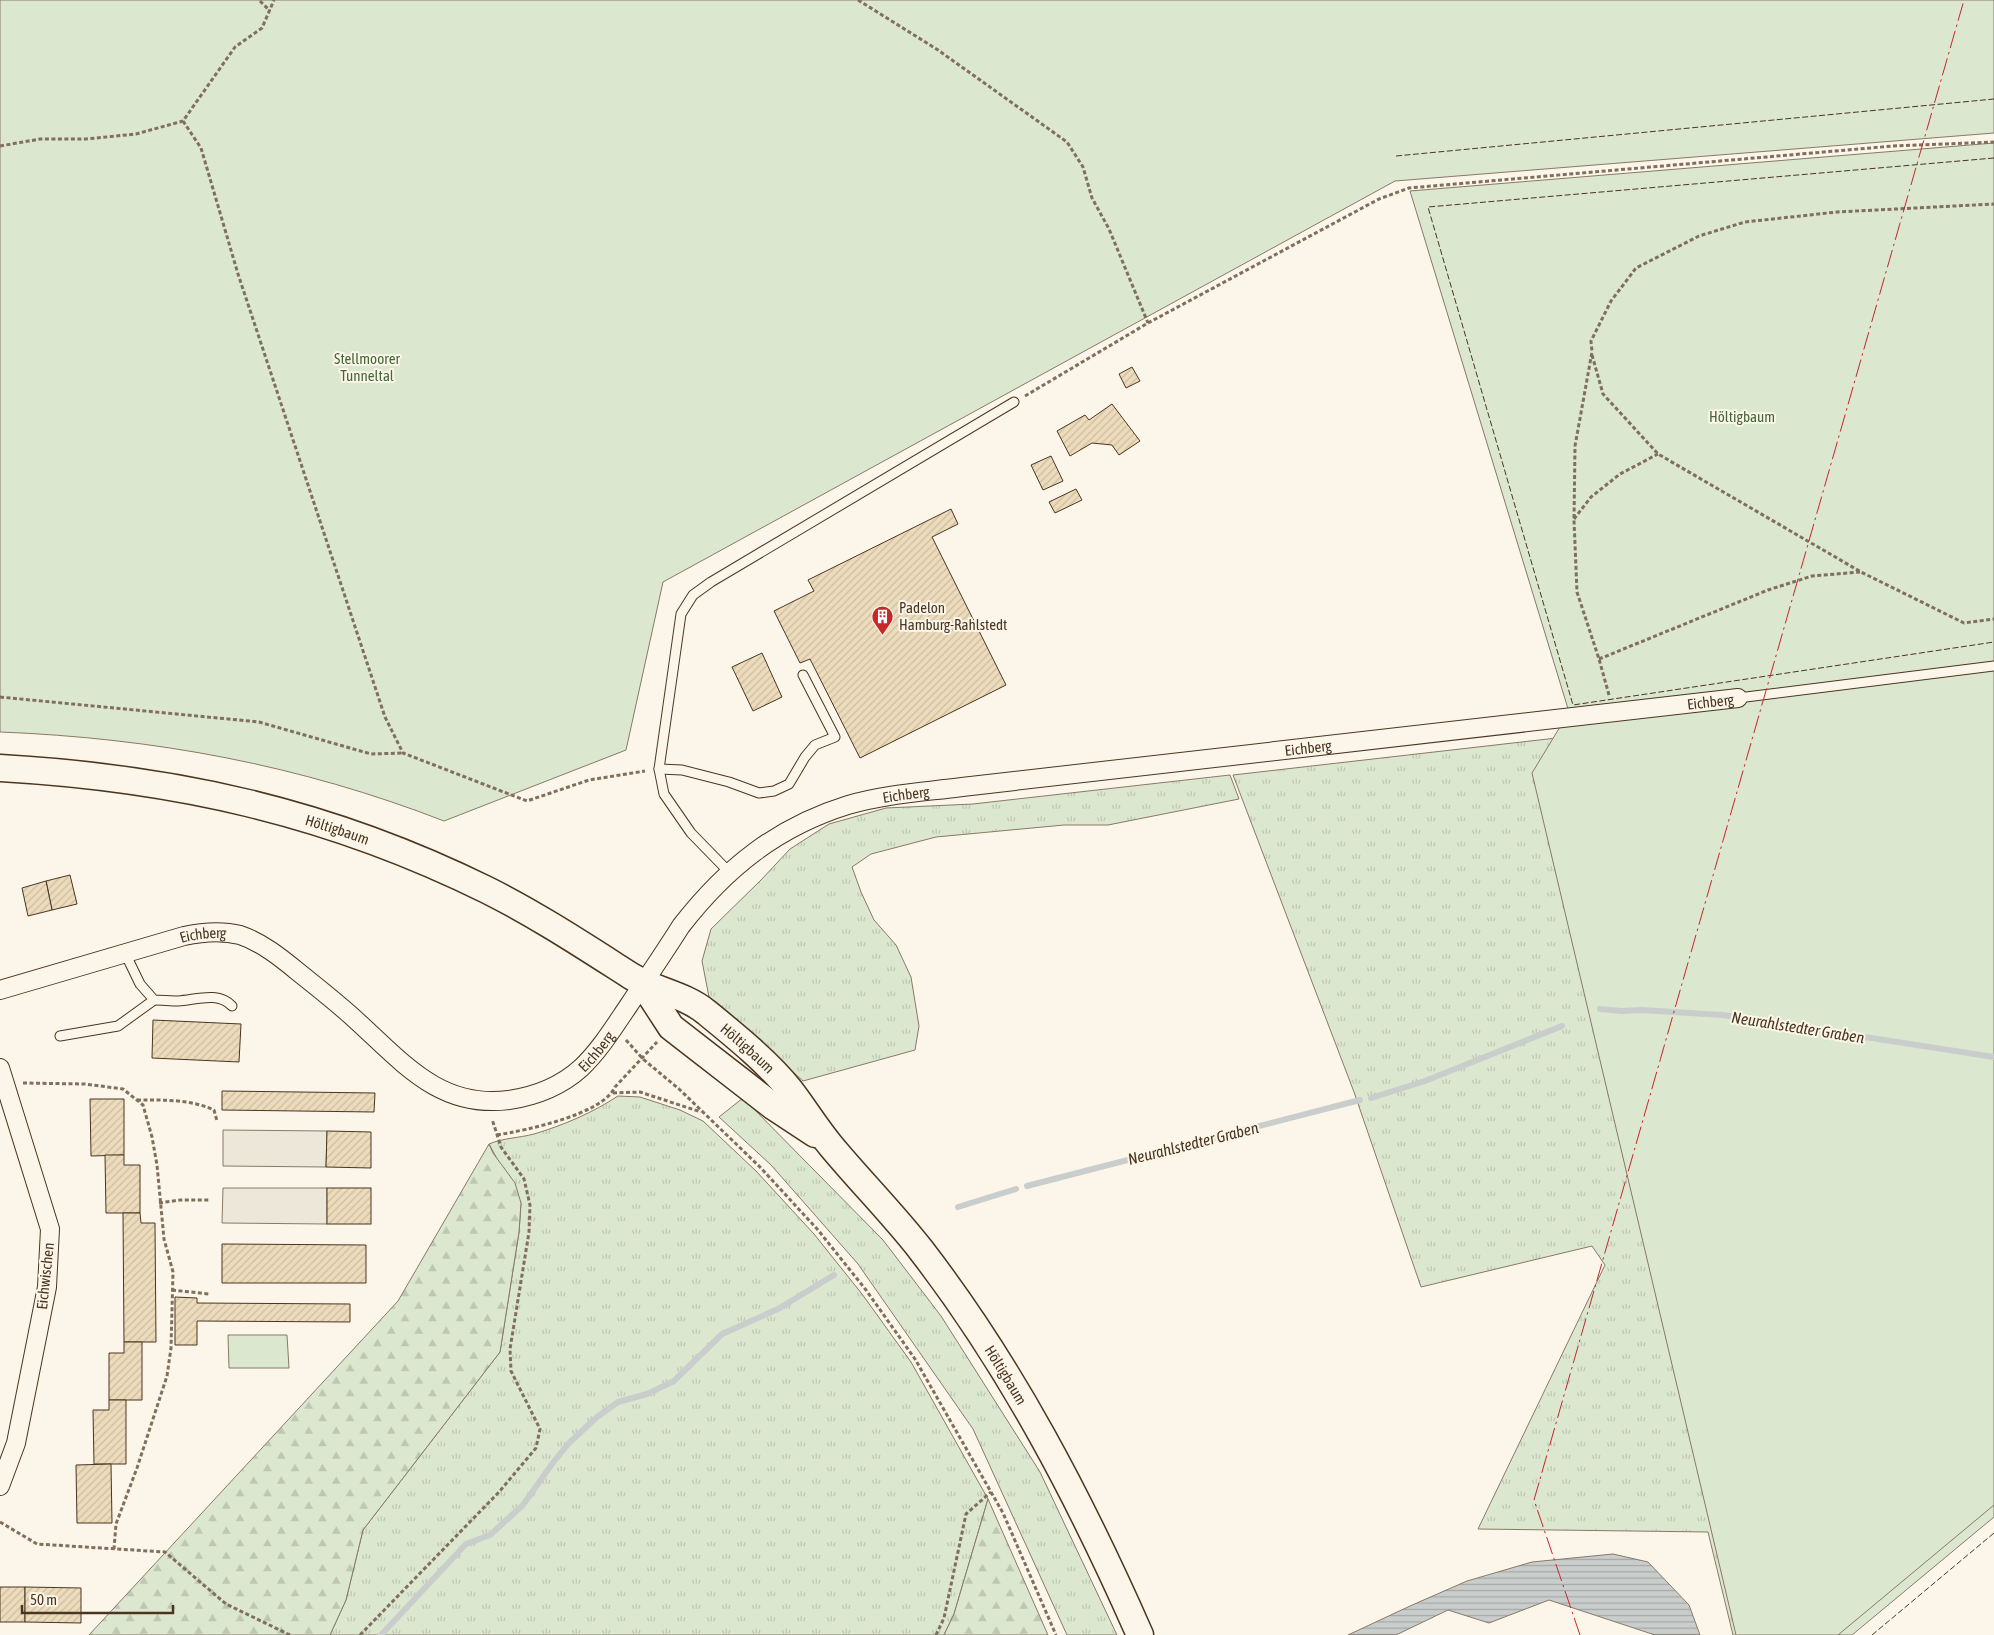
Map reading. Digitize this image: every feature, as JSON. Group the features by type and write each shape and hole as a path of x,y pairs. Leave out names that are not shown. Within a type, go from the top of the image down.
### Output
{"main road":[{"name":"Höltigbaum","path":"0,768 79,774 184,789 269,807 352,832 488,890 554,927 643,984 691,1000 734,1036 788,1087 828,1143 921,1250 1008,1376 1050,1448 1080,1506 1140,1635"},
{"name":"Höltigbaum","path":"643,984 671,1026 774,1108 828,1143"}],"street":[{"name":"Eichberg","path":"0,990 184,936 212,932 240,935 256,942 283,960 347,1012 416,1075 440,1090 476,1100 491,1101 521,1098 552,1088 580,1069 594,1055 696,906 729,872 766,843 800,824 850,805 890,796 1738,698"},
{"name":"Eichwischen","path":"0,1486 16,1444 47,1287 50,1229 2,1075"}],"lane":[{"path":"729,872 691,833 664,794 659,769 681,614 693,595 711,582 1014,402"},
{"name":"Eichberg","path":"1738,698 1994,666"},
{"path":"659,769 682,770 729,782 759,793 774,791 789,784 805,757 815,745 834,737 803,675"},
{"path":"125,953 140,984 154,1000"},
{"path":"60,1036 118,1026 154,1000 177,1001 213,997 226,1000 232,1006"}],"path":[{"path":"0,146 40,139 86,139 136,134 183,121 235,47 262,28 274,0"},
{"path":"858,0 938,50 1067,142 1083,167 1092,198 1109,228 1148,323"},
{"path":"260,1 270,11"},
{"path":"183,121 201,148 238,274 385,717 403,753"},
{"path":"1014,402 1148,323 1379,199 1409,188 1883,147 1994,142"},
{"path":"1994,204 1837,212 1745,222 1699,236 1636,268 1611,301 1591,341 1603,394 1658,454 1861,572 1964,623 1994,619"},
{"path":"1592,352 1575,446 1574,520 1576,592 1610,698"},
{"path":"1574,520 1592,497 1620,474 1658,454"},
{"path":"1599,659 1768,590 1812,576 1861,572"},
{"path":"0,696 259,722 371,754 403,753 527,801 589,780 659,769"},
{"path":"615,1026 642,1059 679,1089 760,1167 818,1230 866,1290 915,1358 1003,1513 1056,1635"},
{"path":"613,1093 615,1087 671,1026"},
{"path":"2,1075 123,1089 143,1105 152,1137 157,1165 164,1239 173,1272 171,1348 167,1376 137,1468 116,1524 114,1548"},
{"path":"360,1635 499,1492 536,1448 540,1429 511,1371 510,1349 528,1232 530,1205 524,1179 501,1147 497,1135 532,1129 581,1112 613,1093 640,1092 702,1112"},
{"path":"137,1100 200,1104 214,1110 217,1120"},
{"path":"160,1203 210,1200"},
{"path":"172,1290 208,1294"},
{"path":"936,1635 944,1618 966,1514 991,1492"},
{"path":"0,1522 37,1544 165,1552 226,1604 290,1635"}],"green space":[{"name":"Stellmoorer Tunneltal","path":"0,0 1994,0 1994,133 1395,181 663,582 626,750 444,821 336,784 226,758 114,741 0,732"},
{"name":"Höltigbaum","path":"1994,143 1994,1505 1838,1635 1736,1635 1532,773 1569,712 1410,191"},
{"path":"1994,678 1994,1517 1852,1635 1733,1635 1708,1532 1478,1529 1605,1265 1592,1246 1421,1287 1354,1092 1233,775 1609,732"},
{"path":"1230,775 1239,799 1108,825 1064,825 936,837 871,854 852,867 874,920 896,945 911,977 919,1026 915,1050 803,1081 709,997 702,961 711,929 790,849 829,824 886,808 973,804"},
{"path":"618,1096 640,1097 680,1110 703,1121 756,1171 814,1234 862,1294 911,1362 988,1499 954,1614 944,1635 330,1635 346,1600 363,1530 500,1352 519,1232 521,1203 489,1144 556,1127 588,1113"},
{"path":"743,1098 883,1240 941,1316 1040,1472 1117,1635 1067,1635 973,1429 858,1264 771,1165 719,1117"},
{"path":"489,1144 493,1153 515,1183 521,1203 519,1232 500,1352 363,1530 346,1600 330,1635 89,1635 398,1301"},
{"path":"228,1335 287,1335 289,1368 229,1368"},
{"path":"988,1499 1048,1635 944,1635 954,1614"}],"shaded area":[{"path":"223,1130 327,1131 326,1167 223,1166"},
{"path":"223,1188 327,1188 327,1224 222,1223"},
{"path":"1613,1554 1648,1562 1689,1605 1700,1635 1655,1635 1549,1600 1489,1623 1448,1610 1396,1635 1348,1635 1467,1581 1532,1562"}],"building":[{"path":"1132,367 1140,381 1126,388 1119,374"},
{"path":"1112,404 1140,441 1119,455 1112,445 1092,443 1070,456 1057,431 1085,415 1089,420"},
{"path":"1051,456 1063,481 1043,490 1031,465"},
{"path":"1076,489 1082,500 1055,513 1049,502"},
{"name":"Padelon Hamburg-Rahlstedt","path":"951,509 958,524 932,537 1006,685 860,758 810,659 800,663 774,611 814,591 808,580"},
{"path":"762,653 782,697 753,711 732,667"},
{"path":"70,875 77,904 52,910 46,881"},
{"path":"46,881 52,910 28,916 22,888"},
{"path":"153,1020 241,1024 239,1062 152,1058"},
{"path":"222,1091 375,1093 374,1112 222,1110"},
{"path":"90,1099 124,1099 124,1155 91,1156"},
{"path":"327,1131 371,1132 371,1168 326,1167"},
{"path":"105,1155 124,1155 124,1165 140,1165 140,1213 106,1213"},
{"path":"327,1188 371,1188 371,1224 327,1224"},
{"path":"123,1213 140,1213 141,1223 155,1223 156,1342 124,1342"},
{"path":"222,1244 366,1245 366,1283 222,1283"},
{"path":"175,1297 197,1298 197,1303 350,1304 350,1322 197,1321 197,1345 175,1345"},
{"path":"124,1342 142,1342 142,1400 109,1400 109,1353 124,1353"},
{"path":"109,1400 126,1400 126,1464 94,1464 93,1410 109,1410"},
{"path":"111,1464 112,1523 77,1523 76,1465"},
{"path":"0,1587 25,1587 25,1622 0,1622"},
{"path":"25,1587 81,1588 81,1623 25,1622"}],"waterway":[{"name":"Neurahlstedter Graben","path":"1600,1009 1723,1015 1994,1057"},
{"name":"Neurahlstedter Graben","path":"1371,1098 1425,1081 1562,1026"},
{"name":"Neurahlstedter Graben","path":"1027,1186 1360,1100"},
{"name":"Neurahlstedter Graben","path":"958,1207 1016,1189"},
{"path":"381,1635 466,1544 490,1535 523,1505 568,1444 597,1417 618,1402 647,1394 674,1381 722,1334 778,1309 834,1275"}],"fence":[{"path":"1396,156 1994,99"},
{"path":"1994,158 1428,207 1573,705 1994,642"},
{"path":"1872,1635 1994,1533"}],"power":[{"path":"1580,1635 1534,1500 1964,0"}],"place":[{"name":"Padelon Hamburg-Rahlstedt","path":"883,635"}]}
